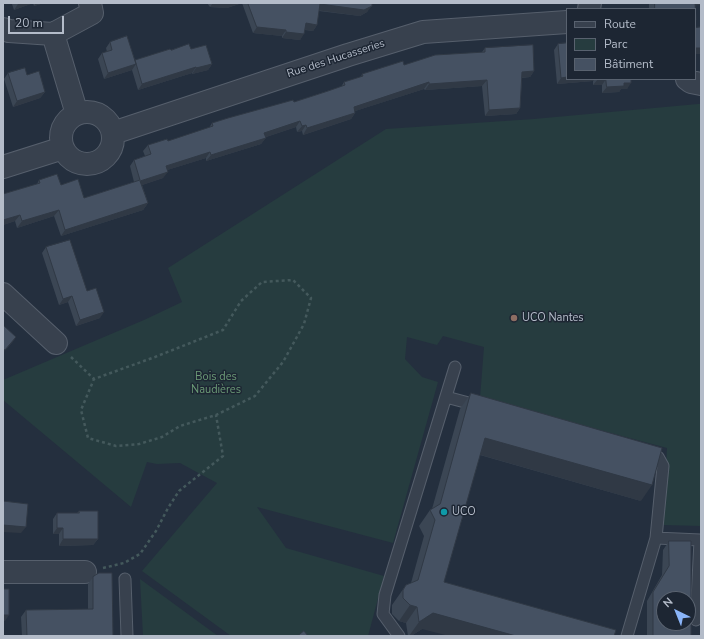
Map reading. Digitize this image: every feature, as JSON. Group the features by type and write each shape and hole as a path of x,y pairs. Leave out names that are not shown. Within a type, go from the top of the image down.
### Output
{"street":[{"path":"3,29 9,32 53,34 92,13 90,3"},
{"name":"Rue des Hucasseries","path":"113,133 348,54 423,32 566,22"},
{"path":"53,34 77,114"},
{"path":"688,80 701,84"},
{"path":"85,112 100,115 106,120 113,133 111,150 106,157 99,162 90,164 81,164 74,161 67,155 61,140 63,128 70,118 85,112"},
{"path":"3,167 63,148"},
{"path":"3,294 56,343"},
{"path":"3,572 85,572"}],"lane":[{"path":"399,636 383,614 385,595 456,367"},
{"path":"446,397 492,410"},
{"path":"627,636 656,538 663,466 658,457 635,450"},
{"path":"656,538 700,540 696,620"},
{"path":"125,579 127,636"}],"path":[{"path":"293,280 311,298 304,324 283,362 256,396 216,415 180,426 162,437 139,444 116,446 88,438 81,410 94,378 155,357 224,330 241,301 262,282 293,280"},
{"path":"56,343 94,378"},
{"path":"85,572 124,563 140,554 156,532 168,508 179,491 222,456 216,415"}],"green space":[{"name":"UCO Nantes","path":"701,104 701,526 663,525 667,448 480,398 484,347 443,336 437,345 407,337 405,359 422,377 438,382 393,543 257,507 286,548 384,576 368,636 231,636 142,571 217,483 180,463 157,464 147,462 131,507 3,400 3,380 144,320 182,302 168,268 386,129 534,119"},
{"path":"140,579 218,636 143,636"}],"building":[{"path":"248,3 372,3 372,6 364,10 320,4 317,25 306,23 304,34 286,32 286,30 257,27"},
{"path":"655,3 695,3 695,8 655,8"},
{"path":"701,27 701,48 696,48 696,28"},
{"path":"127,36 136,64 108,73 102,53 112,50 110,42"},
{"path":"566,43 566,77 561,78 558,44"},
{"path":"189,44 191,49 206,45 212,64 196,67 142,84 135,60"},
{"path":"533,45 534,71 522,72 520,108 489,110 487,80 429,84 429,82 354,107 355,113 307,128 306,125 302,126 300,121 264,133 266,138 211,155 210,152 166,166 168,172 140,181 148,203 65,230 59,210 22,221 20,215 3,220 3,194 40,183 39,180 57,174 61,185 78,179 84,198 140,180 134,160 151,154 148,145 167,139 168,141 213,126 212,123 293,100 294,102 328,91 345,85 344,82 363,76 362,74 403,61 404,65 435,55 485,52 485,48"},
{"path":"25,68 27,75 39,71 45,92 17,101 8,73"},
{"path":"606,80 631,80 631,83 624,83 624,86 607,87"},
{"path":"70,240 87,291 96,288 104,312 80,320 72,296 63,299 46,247"},
{"path":"3,325 16,337 5,350 3,349"},
{"path":"471,393 662,448 652,485 485,438 444,582 616,630 614,636 516,636 433,613 419,622 417,607 410,605 403,598 403,590 406,585 418,580 435,520 430,510 440,504"},
{"path":"3,501 28,504 26,527 3,525"},
{"path":"79,511 98,511 98,539 63,539 63,528 57,528 57,513 79,513"},
{"path":"669,541 691,541 691,591 656,591 656,631 691,631 691,636 653,636 653,592 669,566"},
{"path":"99,573 112,573 113,636 27,636 26,610 93,609 93,577"},
{"path":"3,589 9,589 9,615 3,615"},
{"path":"304,631 308,636 298,636"}],"place":[{"name":"UCO Nantes","path":"514,318"},
{"name":"UCO","path":"444,512"}],"park label":[{"name":"Bois des Naudières","path":"216,383"}]}
